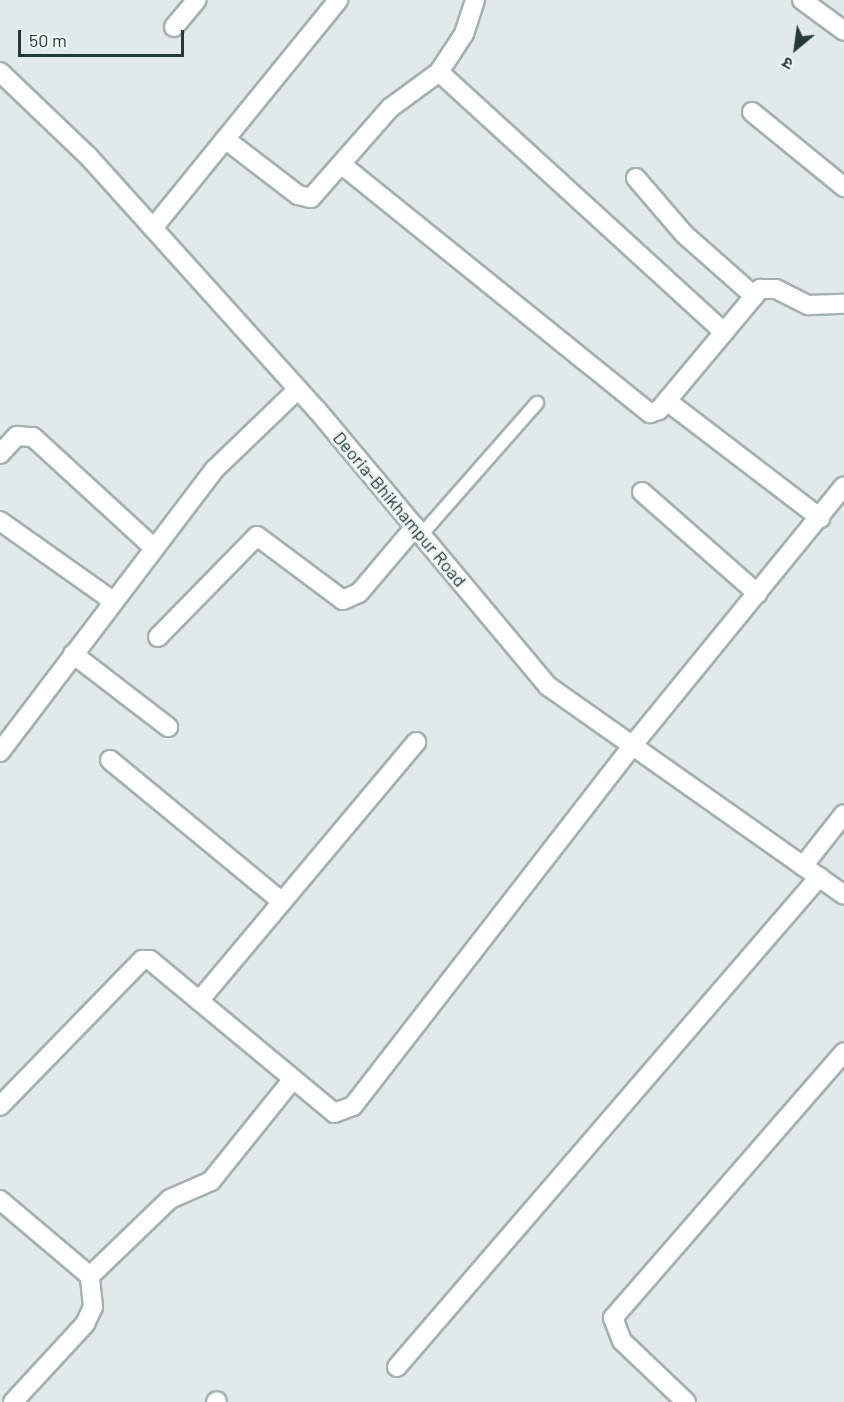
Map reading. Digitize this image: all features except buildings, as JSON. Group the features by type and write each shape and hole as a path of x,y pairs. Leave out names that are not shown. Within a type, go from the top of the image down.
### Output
{"street":[{"path":"174,27 197,0"},
{"path":"153,228 338,0"},
{"path":"225,139 304,198 311,198 390,108 439,72 464,34 475,0"},
{"path":"802,0 844,31"},
{"name":"Deoria-Bhikhampur Road","path":"0,72 153,228 298,389 548,686 844,895"},
{"path":"439,72 724,332"},
{"path":"752,112 844,188"},
{"path":"341,164 644,411 659,410 754,296 768,286 808,305 844,304"},
{"path":"636,178 684,234 754,296"},
{"path":"0,752 215,469 298,389"},
{"path":"667,401 820,519"},
{"path":"0,454 17,436 33,437 154,548"},
{"path":"642,492 758,594"},
{"path":"0,1106 134,964 150,960 334,1113 353,1106 632,746 820,519 841,497"},
{"path":"0,521 113,601"},
{"path":"158,637 257,536 343,600 359,593 418,531"},
{"path":"73,654 168,727"},
{"path":"199,1001 416,742"},
{"path":"110,760 282,902"},
{"path":"803,866 844,814"},
{"path":"397,1367 819,877"},
{"path":"686,1402 622,1341 613,1318 844,1052"},
{"path":"90,1276 170,1199 211,1181 293,1079"},
{"path":"0,1200 90,1276 93,1307 85,1324 13,1402"}],"lane":[{"path":"418,531 537,403"}]}
